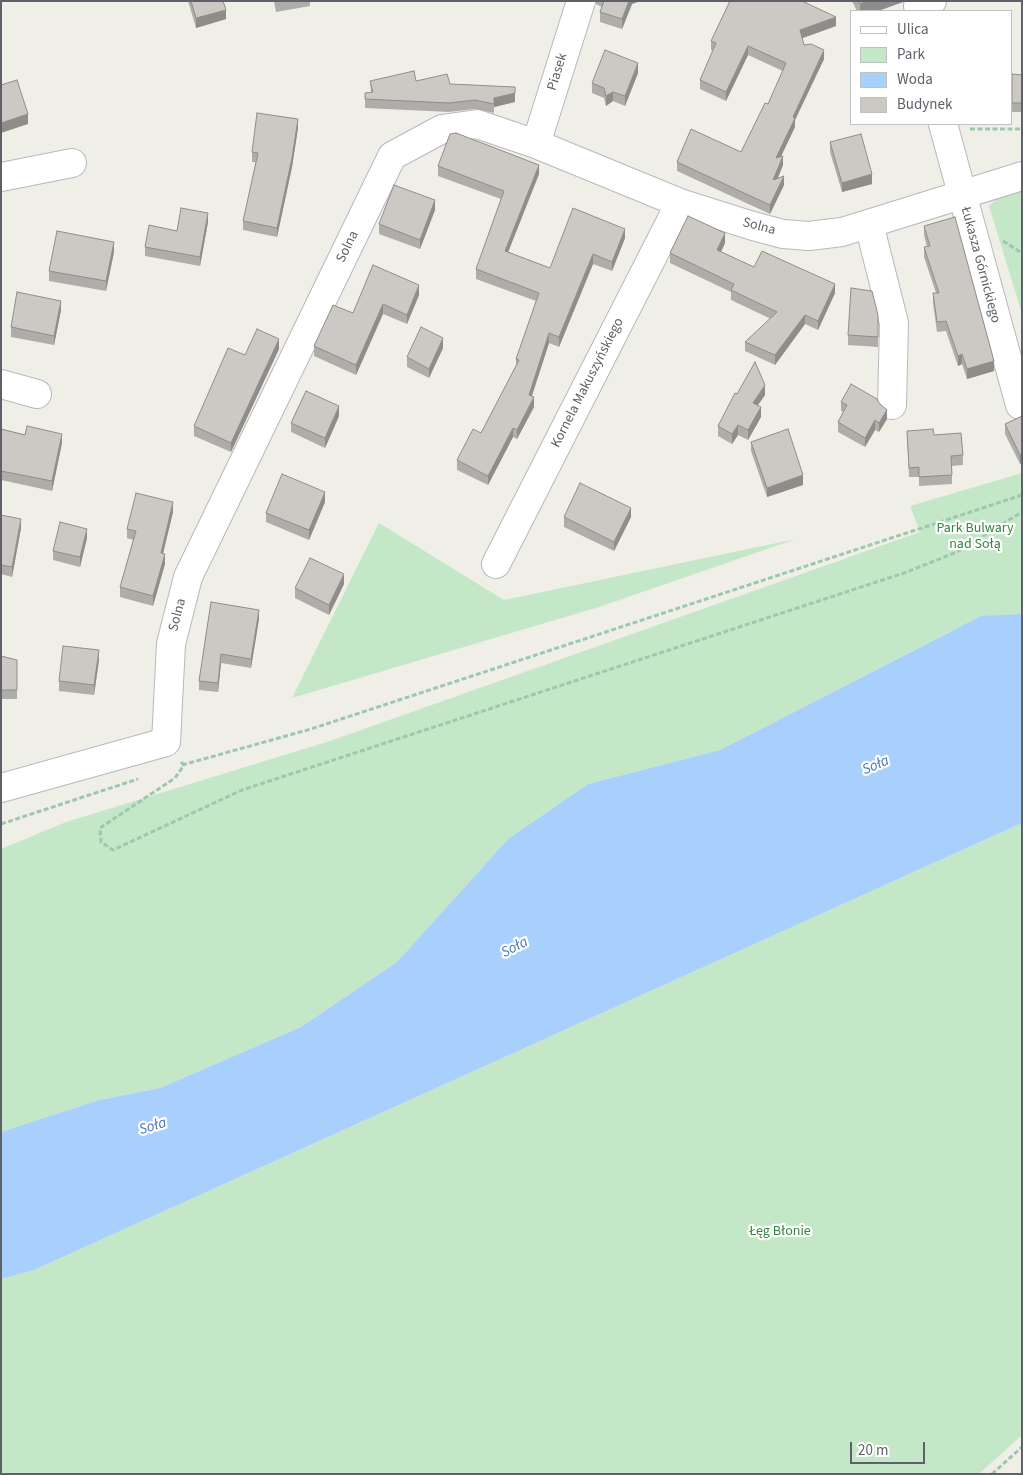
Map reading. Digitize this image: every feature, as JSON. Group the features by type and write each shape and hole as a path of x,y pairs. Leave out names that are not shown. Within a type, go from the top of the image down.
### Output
{"street":[{"name":"Piasek","path":"536,144 581,1"},
{"name":"Solna","path":"1,788 166,742 171,644 188,577 392,156 442,129 478,124 536,144 680,203 783,234 809,236 842,232 1022,176"},
{"name":"Łukasza Górnickiego","path":"953,126 962,196 1020,405"},
{"path":"1,178 72,163"},
{"name":"Kornela Makuszyńskiego","path":"496,564 680,203"},
{"path":"869,224 894,323 892,405"},
{"path":"1,384 37,394"}],"path":[{"path":"953,126 1022,129"},
{"path":"174,768 311,729 1022,495"},
{"path":"184,765 175,778 100,828 101,842 113,850 242,790 904,573 957,552 1022,512"},
{"path":"1,824 147,776"},
{"path":"992,1474 1022,1447"}],"green space":[{"path":"1022,191 1022,314 989,206 999,197"},
{"name":"Park Bulwary nad Sołą","path":"1022,473 1022,765 961,626 720,750 588,784 508,839 397,962 301,1027 160,1088 99,1100 1,1132 1,849 66,822 330,741 920,532 910,506"},
{"path":"379,523 504,600 796,539 599,607 292,698"},
{"name":"Łęg Błonie","path":"1022,823 1022,1435 979,1474 1,1474 1,1279 34,1270"}],"water":[{"name":"Soła","path":"1022,614 1022,823 34,1270 1,1279 1,1132 99,1100 160,1088 301,1027 397,962 508,839 588,784 720,750 981,616"}],"building":[{"path":"191,1 223,1 226,10 196,18"},
{"path":"604,1 629,1 622,19 600,12"},
{"path":"730,1 802,1 836,17 800,30 804,45 811,44 824,50 776,158 783,156 773,180 784,176 770,205 677,162 691,129 741,152 765,103 768,104 786,63 748,46 726,92 700,80 716,43 711,41"},
{"path":"605,50 638,63 625,96 613,92 606,96 604,88 592,83"},
{"path":"414,71 416,81 447,74 450,84 515,87 515,93 494,98 494,104 475,100 449,103 365,99 365,93 373,92 370,81"},
{"path":"1013,74 1022,75 1022,103 1013,103"},
{"path":"17,80 28,114 1,123 1,85"},
{"path":"257,113 298,119 277,228 243,221 258,153 252,152"},
{"path":"456,133 539,165 505,251 550,268 573,208 625,229 612,262 593,254 559,337 549,333 529,395 534,397 517,430 513,428 488,476 457,460 473,429 481,433 519,360 516,359 539,293 476,269 504,191 438,166 450,134"},
{"path":"861,134 872,174 842,183 830,142"},
{"path":"394,185 435,200 420,240 379,224"},
{"path":"181,208 208,213 200,257 145,247 149,225 177,231"},
{"path":"688,216 725,233 717,250 754,267 762,251 835,284 818,321 805,315 775,355 745,342 777,312 731,290 734,284 670,253"},
{"path":"955,217 994,361 967,369 962,354 958,356 946,321 937,322 933,293 939,293 924,247 930,246 924,226"},
{"path":"57,231 114,242 106,281 49,271"},
{"path":"373,265 419,285 407,315 383,304 356,365 314,346 333,305 353,313"},
{"path":"851,288 872,291 878,315 878,337 848,335"},
{"path":"17,292 61,301 54,336 11,327"},
{"path":"421,327 443,338 429,369 407,357"},
{"path":"257,329 279,339 231,443 194,426 228,348 245,355"},
{"path":"755,362 765,385 753,403 761,407 748,430 738,425 732,434 718,426 735,393 737,394"},
{"path":"851,384 877,399 887,410 879,423 875,420 865,438 838,422 847,405 841,402"},
{"path":"306,391 339,406 325,438 291,423"},
{"path":"1022,416 1022,454 1020,455 1005,424"},
{"path":"27,426 62,434 52,481 1,471 1,429 25,435"},
{"path":"788,429 803,475 767,488 751,442"},
{"path":"933,429 934,435 961,433 963,455 951,456 952,475 919,477 919,467 909,468 907,431"},
{"path":"282,474 325,492 309,530 266,513"},
{"path":"580,483 631,508 614,542 564,517"},
{"path":"136,493 173,502 161,553 165,554 153,596 120,587 136,531 127,529"},
{"path":"1,515 21,519 12,567 1,565"},
{"path":"60,522 87,529 80,557 53,551"},
{"path":"310,558 344,574 329,605 295,588"},
{"path":"211,602 259,610 251,659 221,654 218,683 199,681"},
{"path":"63,646 99,650 94,685 59,681"},
{"path":"1,656 17,660 17,690 1,690"}]}
